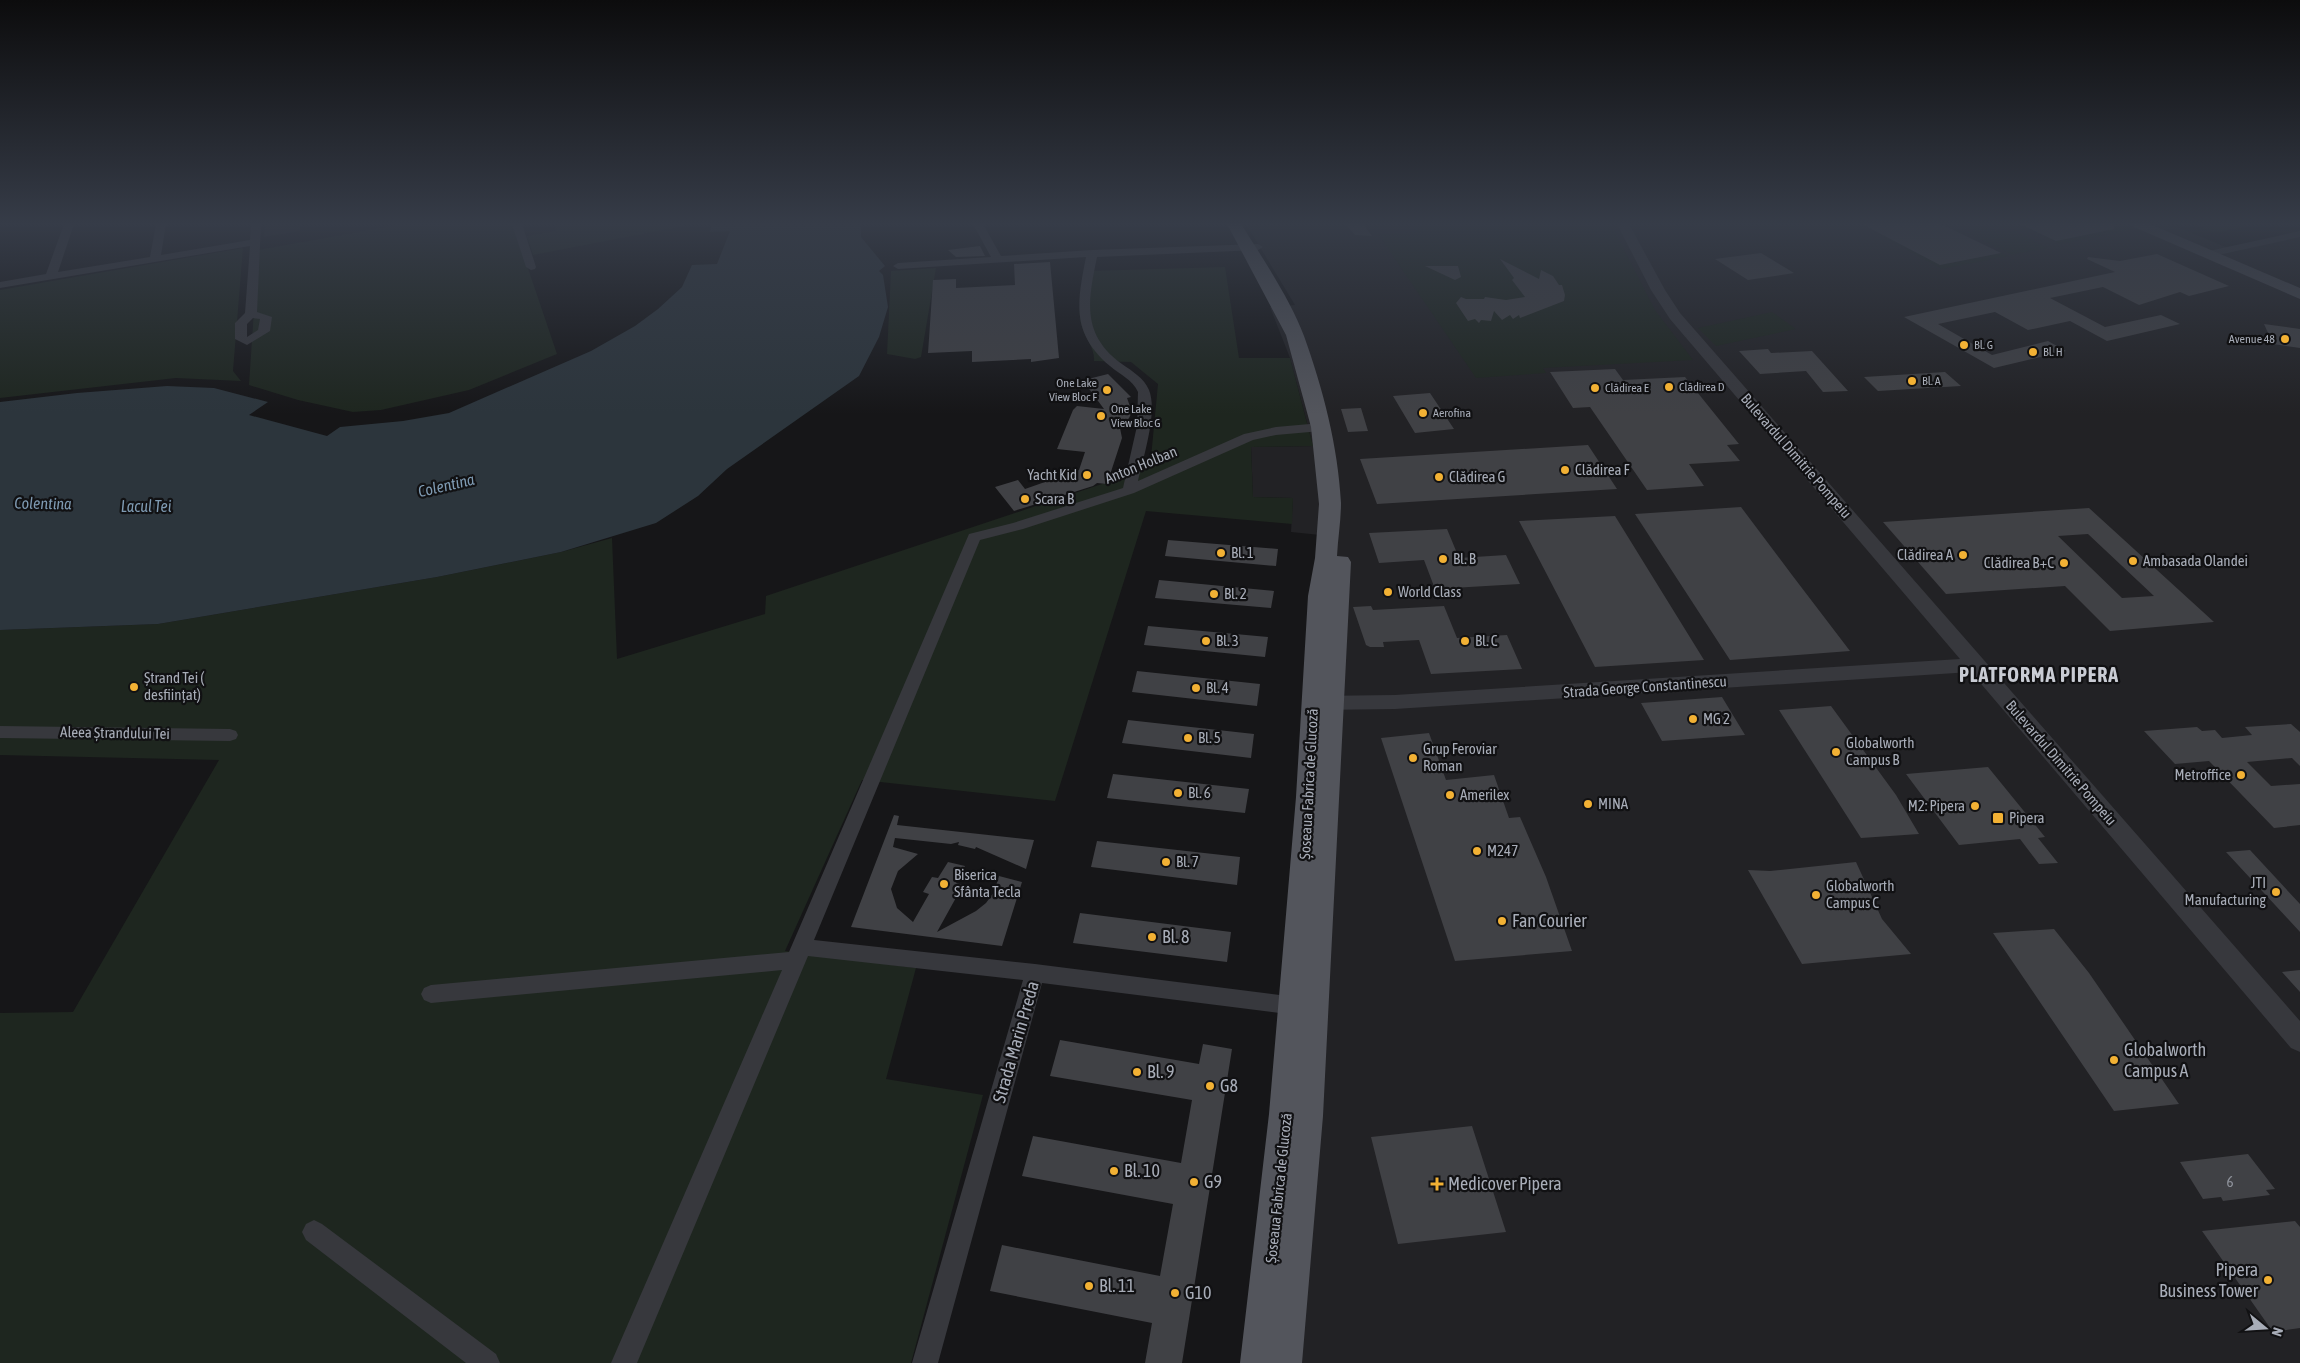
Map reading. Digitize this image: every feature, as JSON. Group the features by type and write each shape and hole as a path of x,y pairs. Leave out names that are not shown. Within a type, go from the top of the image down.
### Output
{"main road":[{"name":"Șoseaua Fabrica de Glucoză","path":"1272,288 1295,335 1321,427 1326,455 1330,521 1320,596 1322,703 1305,1138 1282,1363"},
{"name":"Șoseaua Fabrica de Glucoză","path":"1260,1363 1276,1228 1310,797 1342,520 1340,465 1307,338 1294,310 1279,288"},
{"path":"2287,288 2300,294"}],"street":[{"path":"251,314 266,317 264,331 247,342 241,339 241,323 251,314 252,288"},
{"path":"1085,288 1082,303 1085,325 1094,345 1144,391 1146,408 1129,490"},
{"name":"Bulevardul Dimitrie Pompeiu","path":"1657,288 1675,316 2300,1040"},
{"name":"Anton Holban","path":"798,953 974,537 1018,526 1129,490 1249,437 1276,431 1321,427"},
{"name":"Strada George Constantinescu","path":"1322,703 1404,701 1976,665"},
{"name":"Aleea Ștrandului Tei","path":"0,732 230,735"},
{"path":"431,994 798,953 1035,973"},
{"path":"624,1363 798,953"},
{"name":"Strada Marin Preda","path":"925,1363 1035,973 1294,1006"},
{"path":"314,1232 487,1363"}],"shaded area":[{"path":"14,288 240,288 233,371 241,381 176,378 0,398 0,290"},
{"path":"255,288 535,288 557,354 469,390 381,410 353,412 298,400 249,385"},
{"path":"890,288 933,288 921,357 915,359 887,354"},
{"path":"1083,288 1228,288 1239,358 1290,358 1313,446 1251,447 1253,497 1293,498 1292,524 1146,511 1055,801 862,780 785,951 916,968 886,1079 983,1095 911,1363 0,1363 0,1013 73,1012 219,760 0,755 0,630 158,624 437,577 561,552 612,538 617,659 765,614 766,596 1150,468 1158,384 1131,362 1094,361 1092,348 1080,320"},
{"path":"1284,288 2300,288 2300,1363 1273,1363 1330,536 1291,532 1293,498 1253,497 1251,447 1313,446 1290,358 1270,307 1295,305"},
{"path":"1414,288 1644,288 1655,310 1693,360 1543,368 1546,373 1476,378"},
{"path":"1772,312 1796,329 1716,346 1698,328"}],"water":[{"name":"Lacul Tei","path":"681,288 885,288 888,307 879,337 859,376 727,469 698,496 656,523 561,552 437,577 158,624 0,630 0,402 77,393 167,386 214,388 268,402 249,415 327,436 340,427 403,421 449,413 591,351 635,326 658,309"}],"building":[{"path":"932,288 1052,288 1059,358 1031,362 1031,359 972,362 972,351 928,353"},
{"path":"1518,288 1563,288 1565,295 1564,301 1520,318 1519,315 1513,319 1510,315 1502,320 1494,311 1491,321 1481,320 1479,323 1475,319 1468,321 1456,303 1461,297 1466,299 1484,299 1485,297 1506,300 1525,297"},
{"path":"2042,288 2100,288 2050,298 2105,327 2161,315 2180,324 2107,341 2070,321 2028,330 1995,312 1938,324 1992,355 2048,341 2066,351 1994,368 1904,317"},
{"path":"2104,288 2223,288 2189,296 2180,292 2139,305"},
{"name":"Avenue 48","path":"2264,324 2300,329 2300,348 2273,344"},
{"path":"1768,349 1771,353 1812,351 1848,391 1823,392 1806,371 1760,374 1739,351"},
{"path":"1615,369 1623,380 1685,377 1739,444 1727,445 1740,461 1689,464 1704,486 1647,490 1590,407 1573,408 1550,372"},
{"name":"Bl. A","path":"1945,372 1961,386 1878,391 1864,377"},
{"path":"1108,374 1131,397 1127,398 1132,412 1126,424 1120,428 1122,438 1107,484 1097,483 1093,486 1014,511 995,487 1018,480 1025,489 1079,470 1085,452 1057,449 1073,410 1077,406 1104,409 1087,386 1093,385 1088,379"},
{"name":"Aerofina","path":"1430,393 1454,429 1415,433 1393,396"},
{"path":"1361,408 1368,431 1348,432 1341,409"},
{"name":"Clădirea G","path":"1588,445 1617,489 1377,504 1360,459"},
{"path":"1741,507 1850,651 1730,660 1635,514"},
{"path":"2089,508 2214,622 2110,631 2065,586 1946,594 1883,522","holes":["2088,534 2154,596 2122,598 2058,536"]},
{"path":"1615,516 1704,660 1595,667 1519,521"},
{"name":"Bl. B","path":"1447,529 1459,558 1506,555 1520,584 1435,589 1424,560 1379,563 1369,533"},
{"name":"Bl. 1","path":"1168,540 1278,549 1276,566 1165,556"},
{"name":"Bl. 2","path":"1159,580 1274,591 1271,608 1155,598"},
{"name":"Bl. C","path":"1371,606 1373,610 1444,606 1457,638 1507,635 1522,669 1431,674 1419,640 1383,642 1384,647 1370,647 1366,645 1353,607"},
{"name":"Bl. 3","path":"1148,626 1268,637 1265,657 1144,645"},
{"name":"Bl. 4","path":"1137,671 1260,684 1257,706 1132,692"},
{"name":"MG 2","path":"1722,697 1745,735 1662,741 1641,703"},
{"name":"Globalworth Campus B","path":"1831,706 1896,795 1919,834 1861,838 1779,710"},
{"name":"Bl. 5","path":"1128,720 1254,734 1251,758 1122,743"},
{"name":"Metroffice","path":"2291,724 2300,732 2300,766 2292,758 2247,762 2271,786 2300,784 2300,825 2274,828 2209,761 2175,764 2144,731 2197,727 2202,731 2215,730 2222,738 2252,735 2245,727"},
{"path":"1429,733 1446,780 1494,775 1509,818 1520,817 1546,877 1572,951 1455,961 1381,738"},
{"name":"M2: Pipera","path":"1988,767 2045,837 2038,838 2058,863 2039,864 2020,839 1959,845 1906,774"},
{"name":"Bl. 6","path":"1113,774 1249,789 1245,813 1107,798"},
{"path":"894,815 899,816 897,825 1034,840 1026,869 976,847 975,849 958,845 959,842 951,844 895,838 893,847 918,854 898,871 891,889 897,908 913,922 929,894 923,892 932,877 938,878 948,862 965,866 956,883 963,885 937,932 976,911 986,903 994,892 999,876 1022,882 1002,946 851,927"},
{"name":"Bl. 7","path":"1097,841 1240,857 1237,885 1091,867"},
{"name":"JTI Manufacturing","path":"2250,850 2300,904 2300,932 2226,852"},
{"name":"Globalworth Campus C","path":"1856,862 1882,919 1911,954 1802,964 1748,870 1770,871"},
{"name":"Bl. 8","path":"1080,913 1231,932 1227,962 1073,943"},
{"name":"Globalworth Campus A","path":"2054,929 2089,973 2179,1104 2114,1111 1993,933"},
{"path":"2300,970 2300,992 2282,972"},
{"path":"1060,1040 1199,1064 1203,1044 1232,1049 1182,1363 1145,1363 1152,1323 990,1291 1002,1245 1160,1276 1173,1204 1022,1176 1033,1136 1181,1163 1192,1100 1050,1076"},
{"name":"Medicover Pipera","path":"1472,1126 1506,1232 1398,1244 1371,1137"},
{"path":"2248,1154 2275,1189 2266,1190 2270,1195 2223,1201 2221,1197 2203,1199 2180,1162"},
{"name":"Pipera Business Tower","path":"2295,1221 2300,1227 2300,1328 2273,1332 2202,1231"}],"place":[{"name":"Avenue 48","path":"2285,339"},
{"name":"Bl. G","path":"1964,345"},
{"name":"Bl. H","path":"2033,352"},
{"name":"Bl. A","path":"1912,381"},
{"name":"Clădirea D","path":"1669,387"},
{"name":"Clădirea E","path":"1595,388"},
{"name":"One Lake View Bloc F","path":"1107,390"},
{"name":"Aerofina","path":"1423,413"},
{"name":"One Lake View Bloc G","path":"1101,416"},
{"name":"Clădirea F","path":"1565,470"},
{"name":"Yacht Kid","path":"1087,475"},
{"name":"Clădirea G","path":"1439,477"},
{"name":"Scara B","path":"1025,499"},
{"name":"Bl. 1","path":"1221,553"},
{"name":"Clădirea A","path":"1963,555"},
{"name":"Bl. B","path":"1443,559"},
{"name":"Ambasada Olandei","path":"2133,561"},
{"name":"Clădirea B+C","path":"2064,563"},
{"name":"World Class","path":"1388,592"},
{"name":"Bl. 2","path":"1214,594"},
{"name":"Bl. 3","path":"1206,641"},
{"name":"Bl. C","path":"1465,641"},
{"name":"Ștrand Tei ( desființat)","path":"134,687"},
{"name":"Bl. 4","path":"1196,688"},
{"name":"MG 2","path":"1693,719"},
{"name":"Bl. 5","path":"1188,738"},
{"name":"Globalworth Campus B","path":"1836,752"},
{"name":"Grup Feroviar Roman","path":"1413,758"},
{"name":"Metroffice","path":"2241,775"},
{"name":"Bl. 6","path":"1178,793"},
{"name":"Amerilex","path":"1450,795"},
{"name":"MINA","path":"1588,804"},
{"name":"M2: Pipera","path":"1975,806"},
{"name":"Pipera","path":"1998,818"},
{"name":"M247","path":"1477,851"},
{"name":"Bl. 7","path":"1166,862"},
{"name":"Biserica Sfânta Tecla","path":"944,884"},
{"name":"JTI Manufacturing","path":"2276,892"},
{"name":"Globalworth Campus C","path":"1816,895"},
{"name":"Fan Courier","path":"1502,921"},
{"name":"Bl. 8","path":"1152,937"},
{"name":"Globalworth Campus A","path":"2114,1060"},
{"name":"Bl. 9","path":"1137,1072"},
{"name":"G8","path":"1210,1086"},
{"name":"Bl. 10","path":"1114,1171"},
{"name":"G9","path":"1194,1182"},
{"name":"Medicover Pipera","path":"1437,1184"},
{"name":"Pipera Business Tower","path":"2268,1280"},
{"name":"Bl. 11","path":"1089,1286"},
{"name":"G10","path":"1175,1293"}],"district":[{"name":"PLATFORMA PIPERA","path":"2039,675"}],"water label":[{"name":"Colentina","path":"446,485"},
{"name":"Colentina","path":"43,503"}]}
